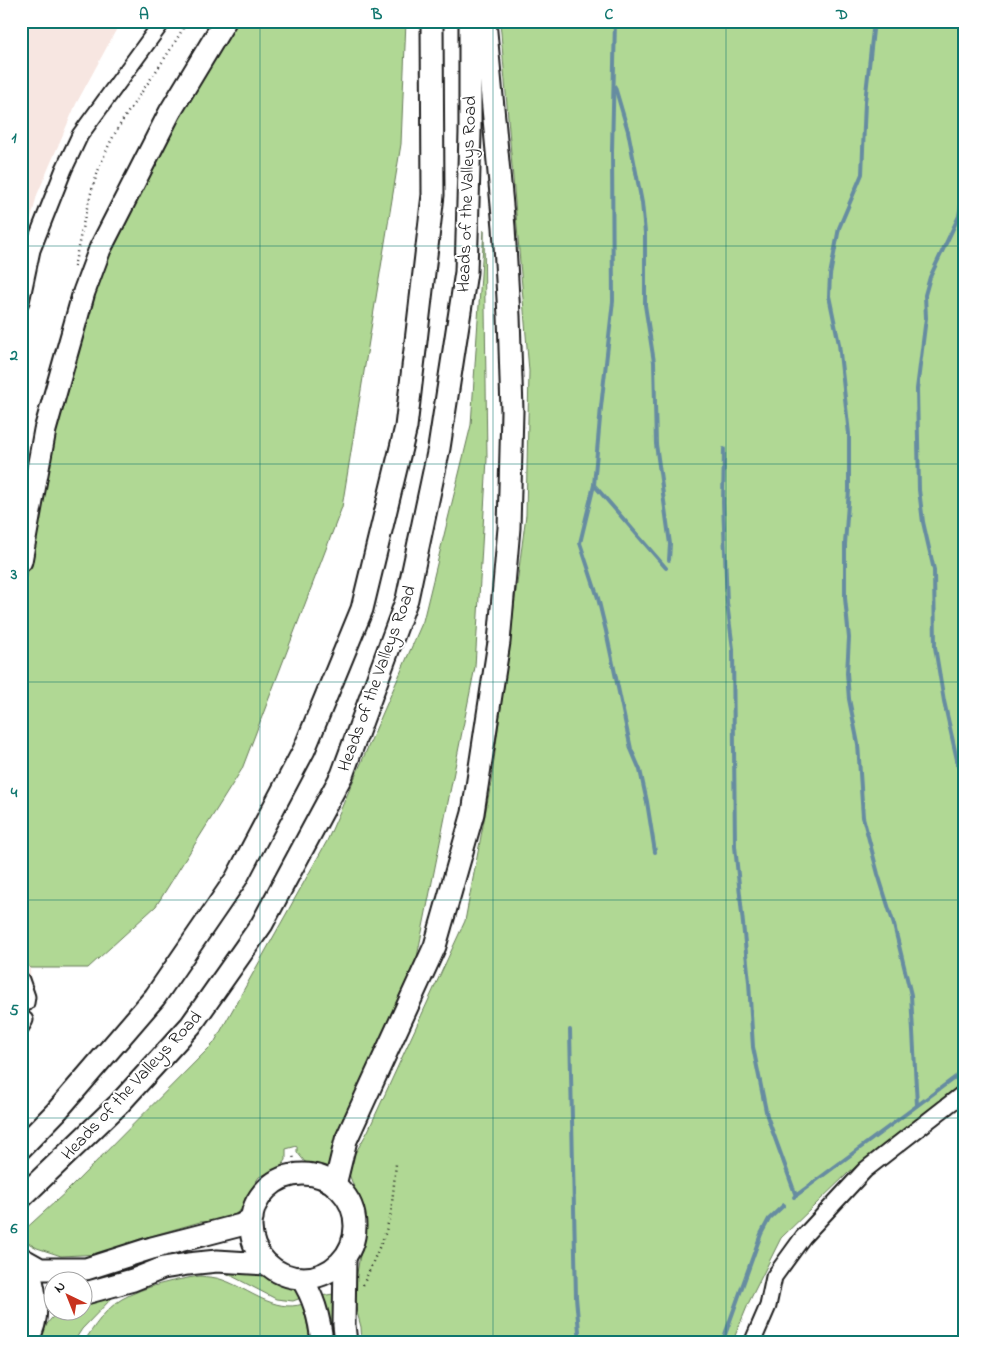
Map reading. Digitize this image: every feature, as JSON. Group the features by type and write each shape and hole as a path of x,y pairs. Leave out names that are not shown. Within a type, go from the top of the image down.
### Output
{"highway":[{"path":"21,561 45,430 84,292 100,249 170,112 225,21"},
{"name":"Heads of the Valleys Road","path":"21,1148 56,1112 155,996 236,878 304,750 362,609 406,427 433,194 432,21"},
{"name":"Heads of the Valleys Road","path":"21,1198 119,1104 191,1025 262,924 342,775 407,599 439,448 466,272 470,132 470,21"},
{"path":"335,1185 346,1140 435,946 472,813 499,642 509,528 512,411 504,227 485,21"},
{"path":"295,1175 316,1176 335,1185 348,1200 355,1220 354,1240 345,1258 333,1269 318,1276 301,1278 277,1271 267,1264 254,1242 252,1218 256,1205 263,1194 272,1186 283,1179 295,1175"},
{"path":"22,1259 40,1269 86,1269 152,1248 240,1225 252,1218"},
{"path":"345,1258 344,1325 346,1343"},
{"path":"22,1259 31,1276 35,1322"},
{"path":"92,1291 133,1280 163,1268 188,1264 217,1262 267,1264"},
{"path":"301,1278 307,1286 315,1306 322,1343"},
{"path":"27,1343 35,1322 42,1314"}],"street":[{"path":"21,302 32,250 64,169 80,135 162,21"},
{"path":"21,980 27,997 26,1003"},
{"path":"752,1343 768,1306 774,1277 803,1236 865,1170 965,1092"}],"path":[{"path":"293,1152 295,1175"},
{"path":"360,1290 391,1213 396,1164"}],"shaded area":[{"path":"21,21 121,21 76,104 37,195 21,260"},
{"path":"21,955 30,968 31,999 26,1041 21,1046"}],"green space":[{"path":"231,21 406,21 401,144 342,507 242,769 156,906 88,968 30,968 21,955 21,601 55,431 76,347 105,263 158,149"},
{"path":"500,21 965,21 965,1087 927,1111 848,1173 781,1238 749,1302 732,1343 362,1343 361,1327 353,1297 366,1219 349,1174 353,1157 368,1131 465,921 491,783 526,515 529,371"},
{"path":"484,230 487,459 475,667 417,957 338,1135 328,1168 305,1162 297,1152 297,1146 286,1149 286,1160 281,1167 259,1177 245,1198 242,1209 227,1220 200,1222 140,1239 100,1254 61,1256 37,1248 21,1239 21,1233 67,1191 214,1043 327,841 423,621 471,425"},
{"path":"224,1272 256,1274 276,1279 294,1290 301,1298 293,1301 276,1299"},
{"path":"200,1276 223,1280 272,1303 292,1306 303,1304 311,1343 83,1343 105,1313 122,1299 140,1290 160,1284"},
{"path":"333,1294 336,1343 332,1343 321,1296"},
{"path":"113,1297 92,1319 92,1303"},
{"path":"48,1322 89,1322 73,1343 39,1343"}],"waterway":[{"path":"615,21 612,151 613,301 594,485 580,543 598,598 631,749 640,770 655,852"},
{"path":"874,21 865,102 862,174 839,228 830,275 829,296 839,344 849,434 849,490 845,544 845,598 849,638 847,673 849,699 858,744 863,817 894,925 911,995 917,1105"},
{"path":"615,87 628,131 642,203 645,233 645,305 654,362 656,444 670,544 669,560"},
{"path":"965,181 959,216 930,277 925,295 926,318 917,389 919,490 923,522 934,570 935,647 944,701 965,796"},
{"path":"724,449 723,503 727,603 733,649 735,846 749,982 753,1047 767,1116 796,1196"},
{"path":"594,485 666,568"},
{"path":"570,1030 576,1297 580,1343"},
{"path":"794,1197 965,1070"},
{"path":"722,1343 761,1234 769,1219 784,1205"}]}
